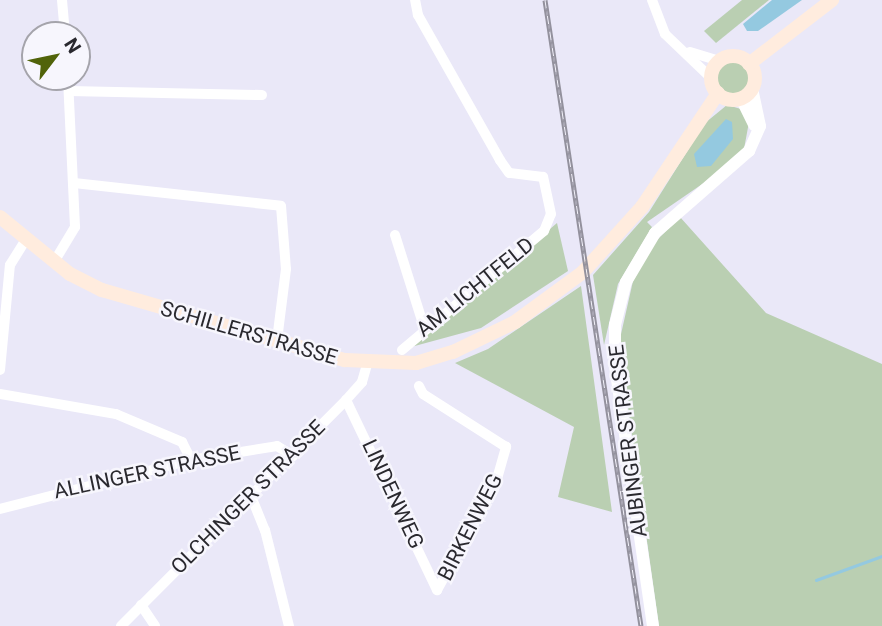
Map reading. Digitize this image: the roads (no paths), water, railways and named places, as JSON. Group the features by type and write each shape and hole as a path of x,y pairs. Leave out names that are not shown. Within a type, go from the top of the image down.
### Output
{"main road":[{"path":"749,64 732,57 720,61 712,78 718,93 746,94 749,64 832,0"},
{"name":"SCHILLERSTRASSE","path":"0,217 54,262 102,290 367,364 435,359 515,322 583,272 626,229 718,93"}],"street":[{"path":"62,0 64,21"},
{"name":"AM LICHTFELD","path":"402,350 424,327 549,224 548,185 534,175 507,170 418,15 415,0"},
{"path":"652,0 660,28 712,78"},
{"path":"686,51 720,61"},
{"path":"54,262 75,227 69,91 262,95"},
{"name":"AUBINGER STRASSE","path":"653,626 615,365 618,309 632,268 655,233 735,169 754,142 754,122 746,94"},
{"path":"74,183 282,206 285,294 277,340"},
{"path":"395,235 424,327"},
{"path":"0,370 10,265 27,238"},
{"name":"OLCHINGER STRASSE","path":"121,626 346,400 362,382 367,364"},
{"name":"BIRKENWEG","path":"419,386 425,395 506,447 495,486 437,590"},
{"path":"0,394 116,414 181,442 191,460"},
{"name":"LINDENWEG","path":"346,400 437,590"},
{"name":"ALLINGER STRASSE","path":"0,509 191,460 277,446 293,456"},
{"path":"251,496 265,530 289,626"},
{"path":"141,605 155,626"}],"water":[{"path":"772,0 802,0 758,31 747,31 743,24"},
{"path":"726,119 732,122 733,139 711,166 697,167 694,154"}],"waterway":[{"path":"816,580 882,556"}],"railway":[{"path":"545,0 641,626"}]}
